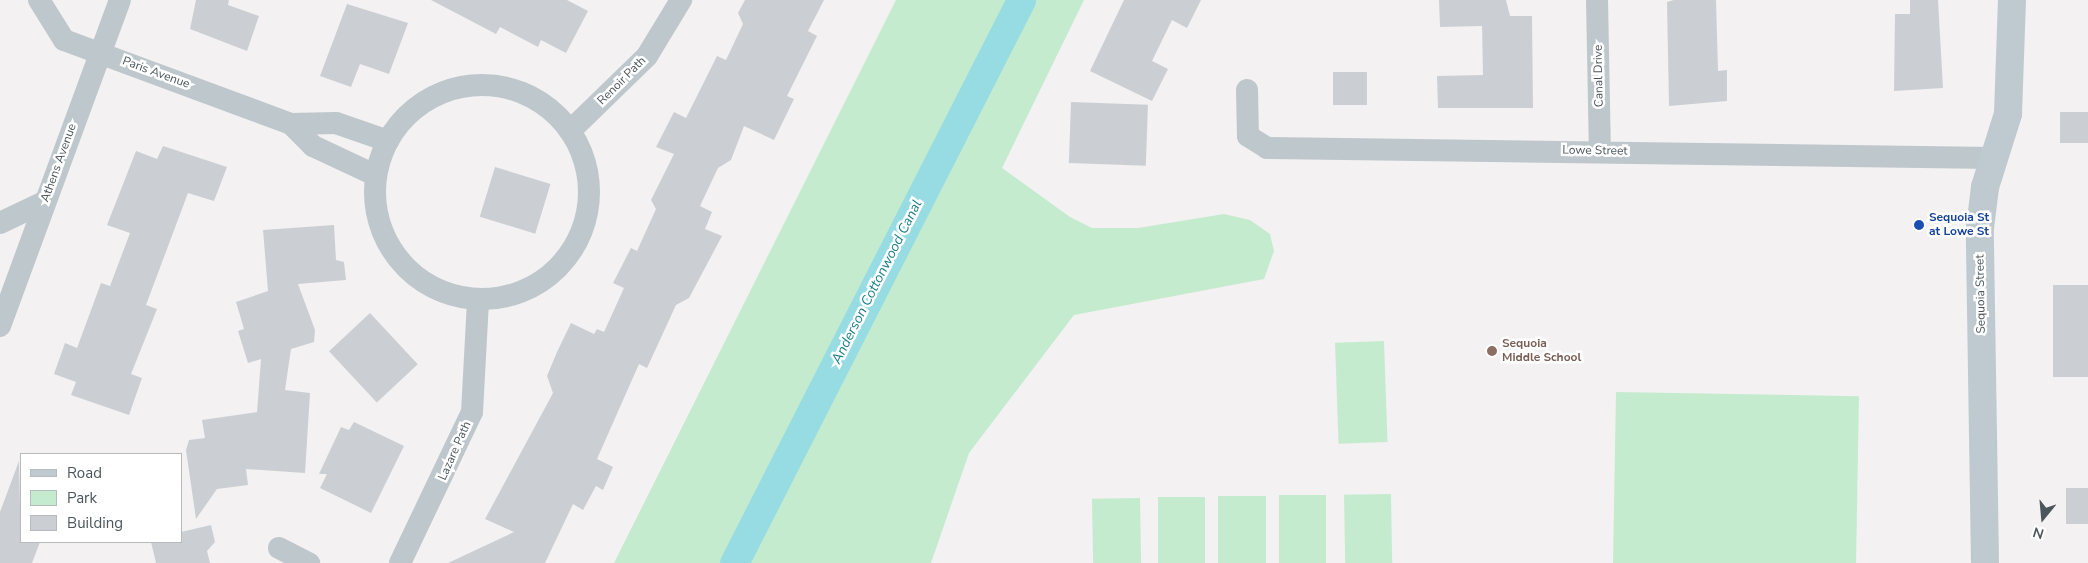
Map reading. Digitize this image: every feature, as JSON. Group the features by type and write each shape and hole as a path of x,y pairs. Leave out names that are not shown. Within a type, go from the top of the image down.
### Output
{"street":[{"name":"Paris Avenue","path":"38,0 64,40 291,124 336,123 388,141"},
{"name":"Athens Avenue","path":"0,326 44,202 120,0"},
{"name":"Renoir Path","path":"570,131 642,62 681,0"},
{"name":"Canal Drive","path":"1598,0 1600,151"},
{"name":"Sequoia Street","path":"1985,563 1980,228 1993,158 2008,114 2012,0"},
{"path":"472,86 512,90 534,99 570,131 584,158 589,187 587,216 576,244 558,268 535,286 507,297 478,300 431,287 395,255 376,211 375,175 388,141 420,105 440,94 472,86"},
{"name":"Lowe Street","path":"1247,90 1248,136 1267,148 1600,151 1993,158"},
{"name":"Paris Avenue","path":"291,124 313,146 375,175"},
{"path":"0,223 44,202"},
{"name":"Lazare Path","path":"400,563 470,420 476,391 478,300"},
{"path":"279,548 309,563"}],"green space":[{"path":"896,0 1084,0 1002,168 1070,217 1092,228 1138,228 1224,214 1250,220 1270,234 1274,251 1264,279 1074,315 969,453 931,563 614,563"},
{"path":"1384,341 1388,442 1339,444 1335,343"},
{"path":"1616,392 1859,396 1856,563 1613,563"},
{"path":"1391,494 1392,563 1345,563 1344,495"},
{"path":"1279,495 1326,495 1326,563 1279,563"},
{"path":"1218,496 1266,496 1266,563 1218,563"},
{"path":"1158,497 1205,497 1205,563 1158,563"},
{"path":"1140,498 1141,563 1093,563 1092,499"}],"building":[{"path":"196,0 229,0 228,5 259,16 247,51 190,29"},
{"path":"431,0 567,0 588,11 566,53 541,40 538,47 500,27 496,34"},
{"path":"745,0 824,0 808,31 817,36 787,96 794,99 774,140 744,126 731,160 718,168 700,206 712,212 705,229 722,236 689,298 676,305 647,368 639,364 597,459 613,467 603,490 596,486 583,510 573,504 545,563 448,563 514,532 485,519 553,393 547,376 557,352 571,323 594,334 597,329 604,332 624,288 613,283 631,248 637,251 656,209 651,200 674,154 656,147 674,112 686,118 717,56 726,60 743,24 738,13"},
{"path":"1124,0 1201,0 1187,28 1172,20 1152,61 1168,69 1152,101 1090,71"},
{"path":"1439,0 1506,0 1510,16 1532,16 1533,108 1438,108 1437,76 1483,75 1482,26 1440,27"},
{"path":"1674,0 1716,0 1718,71 1727,70 1727,101 1669,106 1667,2"},
{"path":"1910,0 1938,0 1943,88 1894,91 1895,14 1910,14"},
{"path":"347,4 408,23 389,74 360,64 351,87 320,76"},
{"path":"1333,72 1367,72 1367,105 1333,105"},
{"path":"1071,102 1148,105 1146,166 1069,163"},
{"path":"2060,112 2088,112 2088,143 2060,143"},
{"path":"163,146 227,167 214,201 188,193 146,305 157,309 131,374 142,378 129,415 71,395 76,382 54,374 65,343 77,348 101,283 110,286 130,233 107,225 136,151 157,159"},
{"path":"495,167 550,184 535,234 480,217"},
{"path":"334,225 336,260 344,262 346,280 298,284 315,330 314,342 291,349 285,390 310,393 305,473 246,469 248,485 217,489 196,519 186,450 189,440 205,438 202,420 257,412 261,359 248,363 238,331 244,329 236,302 268,291 263,230"},
{"path":"2053,285 2088,285 2088,377 2053,377"},
{"path":"370,313 418,364 377,402 329,351"},
{"path":"354,422 404,446 371,513 320,488 327,474 319,474 341,427 349,430"},
{"path":"19,461 20,543 40,543 32,563 0,563 0,512"},
{"path":"2066,488 2088,488 2088,524 2066,524"},
{"path":"211,525 215,542 207,551 210,563 156,563 151,543 182,543 182,532"}],"waterway":[{"name":"Anderson Cottonwood Canal","path":"734,563 1021,0"}],"place":[{"name":"Sequoia St at Lowe St","path":"1919,225"},
{"name":"Sequoia Middle School","path":"1492,351"}]}
